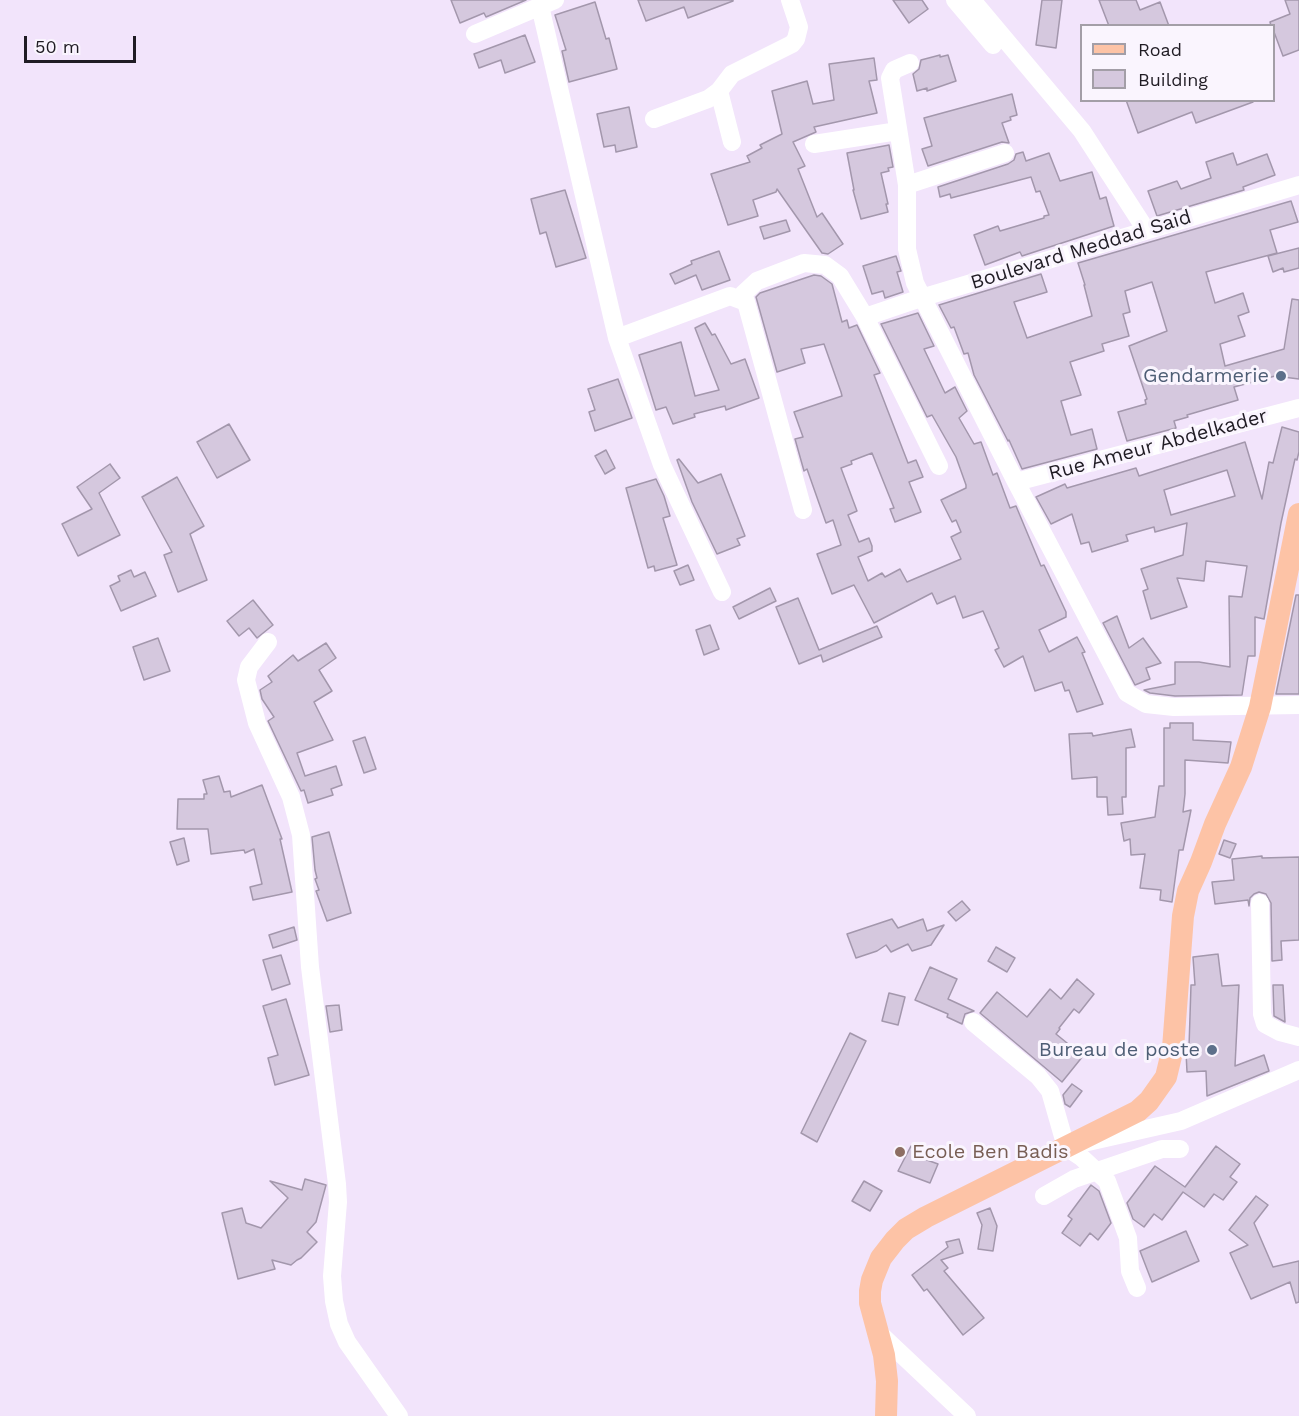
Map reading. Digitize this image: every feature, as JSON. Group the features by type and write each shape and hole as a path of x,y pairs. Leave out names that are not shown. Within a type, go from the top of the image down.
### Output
{"main road":[{"path":"886,1416 886,1381 880,1334 870,1303 872,1280 881,1258 895,1240 906,1229 926,1217 1138,1111 1149,1101 1166,1077 1173,1048 1183,916 1188,891 1241,767 1260,707 1299,514"}],"street":[{"path":"654,119 702,102 719,91 732,74 787,47 796,39 798,27 790,0"},
{"path":"955,0 1069,132 1091,147"},
{"path":"972,0 1082,131 1146,230"},
{"path":"475,34 548,3 617,338 662,465 722,592"},
{"path":"910,63 894,70 890,78 907,185 907,249 915,283 1127,693 1146,704 1174,707 1299,705"},
{"path":"719,91 732,142"},
{"path":"814,144 898,131"},
{"path":"907,185 1005,153"},
{"name":"Boulevard Meddad Said","path":"864,317 1299,185"},
{"path":"803,510 743,294 757,281 804,263 825,265 840,276 864,317 939,466"},
{"path":"617,338 730,296 746,302"},
{"name":"Rue Ameur Abdelkader","path":"1016,482 1299,408"},
{"path":"268,642 249,667 246,680 257,723 291,796 301,835 310,967 337,1184 338,1202 332,1276 334,1301 339,1324 347,1342 399,1416"},
{"path":"1260,903 1262,1014 1265,1024 1280,1032 1299,1037"},
{"path":"973,1022 1038,1076 1050,1091 1066,1147 1081,1157 1107,1181 1128,1238 1130,1271 1137,1288"},
{"path":"1066,1147 1181,1121 1299,1070"},
{"path":"1044,1196 1074,1179 1162,1149 1180,1149"},
{"path":"880,1334 967,1416"}],"building":[{"path":"451,0 526,0 486,17 484,13 460,23"},
{"path":"638,0 733,1 688,18 684,7 646,21"},
{"path":"893,0 922,0 928,9 909,23"},
{"path":"1042,0 1062,0 1056,48 1036,45"},
{"path":"1099,0 1136,0 1140,10 1160,2 1168,24 1108,24"},
{"path":"1285,0 1299,0 1299,50 1283,56 1275,35 1275,24 1270,22 1290,14"},
{"path":"595,2 606,39 609,38 617,69 569,82 562,51 566,50 555,15"},
{"path":"525,35 535,62 505,73 501,60 479,68 474,54"},
{"path":"940,55 940,57 948,55 956,81 927,91 927,88 917,91 913,74 919,69 921,60"},
{"path":"874,58 877,80 869,81 877,113 814,127 816,132 793,142 805,166 798,169 817,217 822,213 843,244 828,254 822,253 777,189 776,192 753,200 758,216 728,225 711,174 750,162 747,156 762,148 760,145 782,134 772,91 807,81 813,104 834,100 829,64"},
{"path":"1012,94 1017,115 1002,123 1009,143 1002,142 928,166 922,149 932,146 924,118"},
{"path":"1127,102 1253,102 1196,123 1192,112 1138,133"},
{"path":"629,107 637,147 616,152 615,145 604,147 597,114"},
{"path":"889,145 893,167 881,173 888,212 861,219 853,190 847,153"},
{"path":"1023,152 1026,161 1049,153 1060,181 1092,172 1100,199 1106,197 1114,226 1022,256 1020,252 985,265 974,235 998,226 1000,231 1049,215 1040,191 1036,192 1031,177 951,198 950,194 940,197 938,187 1008,164 1014,160 1016,154"},
{"path":"1233,153 1237,165 1267,154 1275,175 1243,187 1244,190 1157,216 1148,191 1177,181 1181,189 1211,178 1206,162"},
{"path":"565,190 586,258 556,267 546,232 540,234 531,199"},
{"path":"1291,201 1298,222 1270,230 1277,253 1206,272 1215,303 1243,293 1249,312 1238,316 1245,336 1220,344 1225,366 1284,349 1292,299 1299,300 1299,379 1275,376 1234,387 1238,400 1187,415 1188,417 1174,421 1176,428 1127,441 1118,412 1146,404 1147,399 1129,346 1167,331 1152,282 1125,291 1130,312 1123,314 1129,336 1102,344 1104,351 1070,362 1081,395 1061,401 1071,435 1092,429 1097,449 1022,469 974,375 968,353 964,354 954,327 951,328 939,305 1041,274 1047,292 1014,302 1027,338 1092,316 1078,263"},
{"path":"786,220 790,231 764,239 760,227"},
{"path":"1299,248 1299,268 1284,272 1283,268 1273,272 1268,256"},
{"path":"719,251 730,280 702,290 696,275 675,284 670,274 692,264 691,261"},
{"path":"896,256 901,271 897,272 903,292 885,298 883,291 872,294 863,266"},
{"path":"814,275 821,276 832,284 842,322 847,320 849,328 857,325 880,373 874,375 908,463 916,460 923,477 909,482 921,512 895,522 890,509 894,508 872,453 851,461 852,464 841,468 857,511 848,515 859,542 869,538 872,546 872,551 858,557 868,581 882,573 885,577 900,569 907,582 961,559 951,537 961,532 956,520 952,522 941,500 966,488 966,485 956,457 932,415 927,417 881,324 918,313 934,346 924,349 945,393 955,387 967,411 959,418 974,444 981,442 993,475 997,473 1010,508 1016,506 1041,566 1044,565 1066,612 1066,617 1039,630 1049,652 1077,637 1085,652 1082,653 1103,704 1077,712 1069,690 1065,691 1062,682 1035,691 1023,656 1004,667 995,650 999,648 983,611 963,618 955,596 937,604 932,593 874,623 854,585 832,594 817,554 841,545 833,520 826,523 807,469 804,471 795,439 803,437 794,412 842,396 841,392 824,344 801,349 805,363 777,372 756,297 760,293"},
{"path":"705,323 712,335 715,334 731,364 745,359 759,398 726,410 725,406 694,414 695,417 673,424 666,407 656,410 639,355 681,342 695,396 719,390 695,328"},
{"path":"618,379 632,418 595,431 589,412 595,410 588,389"},
{"path":"229,424 250,460 217,478 197,442"},
{"path":"1282,427 1299,432 1299,452 1297,460 1295,459 1281,523 1264,619 1255,617 1255,656 1248,656 1242,695 1175,696 1150,693 1144,690 1175,684 1175,662 1199,662 1230,667 1229,596 1242,597 1247,566 1206,561 1204,581 1177,578 1187,607 1151,619 1143,591 1148,589 1141,569 1183,555 1187,523 1155,532 1154,527 1126,535 1128,541 1092,552 1089,542 1081,544 1072,514 1051,524 1036,497 1065,484 1067,488 1136,468 1139,476 1245,442 1262,499 1269,462 1273,463","holes":["1227,470 1235,496 1171,515 1164,490"]},
{"path":"606,450 615,468 605,474 595,456"},
{"path":"679,459 698,483 721,474 745,536 737,539 740,545 717,554 692,502 677,460"},
{"path":"110,464 120,478 99,493 120,535 78,556 62,524 92,509 77,487"},
{"path":"177,477 204,526 190,534 207,580 178,592 164,555 172,552 142,497"},
{"path":"656,479 670,516 663,518 677,565 655,571 654,566 648,568 626,488"},
{"path":"688,565 694,580 680,585 674,571"},
{"path":"131,570 134,577 145,572 156,596 121,611 110,586 120,581 118,576"},
{"path":"770,588 776,601 739,619 733,607"},
{"path":"1296,595 1299,595 1299,694 1276,694"},
{"path":"798,598 819,650 877,626 882,637 823,662 821,655 799,664 776,607"},
{"path":"253,600 273,625 257,638 249,628 239,636 227,621"},
{"path":"1117,616 1129,648 1143,638 1161,663 1146,668 1150,679 1135,685 1103,623"},
{"path":"710,625 719,649 704,655 696,630"},
{"path":"158,638 170,671 144,680 133,647"},
{"path":"326,643 336,658 319,670 332,691 314,702 333,740 297,753 305,776 336,766 342,785 331,789 333,795 308,803 304,790 301,791 268,721 274,717 262,699 260,690 272,682 268,676 293,655 298,661"},
{"path":"1170,723 1193,723 1193,740 1231,742 1228,763 1185,760 1183,812 1191,810 1183,850 1179,850 1172,902 1160,900 1161,890 1140,888 1145,854 1131,855 1130,839 1124,841 1121,823 1155,817 1159,786 1164,786 1164,728 1170,728"},
{"path":"1131,729 1135,747 1126,748 1126,797 1122,797 1123,814 1108,815 1107,797 1097,797 1097,777 1072,779 1069,734 1092,733 1093,736"},
{"path":"365,737 376,769 364,773 353,741"},
{"path":"219,776 224,792 230,791 231,797 262,785 282,839 280,839 292,892 253,900 250,887 262,884 254,849 245,853 244,850 211,854 208,829 177,829 178,799 204,799 204,794 207,794 203,780"},
{"path":"329,832 351,913 327,921 316,891 319,890 315,879 317,878 312,837"},
{"path":"184,838 189,861 177,865 170,842"},
{"path":"1224,840 1236,844 1230,858 1219,854"},
{"path":"1262,856 1262,858 1299,857 1299,940 1281,941 1282,960 1272,961 1271,903 1266,894 1259,892 1254,894 1250,898 1249,906 1248,900 1215,904 1212,882 1234,880 1232,859"},
{"path":"962,901 970,910 956,921 948,912"},
{"path":"892,919 898,928 923,919 927,931 944,925 931,945 912,951 908,944 891,952 886,945 877,951 856,958 847,934"},
{"path":"294,927 297,940 273,948 269,935"},
{"path":"996,947 1015,958 1007,972 988,961"},
{"path":"1218,954 1222,986 1239,985 1235,1066 1264,1055 1269,1071 1207,1096 1206,1071 1187,1072 1186,1052 1189,1047 1191,985 1195,985 1193,957"},
{"path":"281,955 290,984 272,990 263,960"},
{"path":"930,967 957,979 948,999 974,1011 965,1014 962,1024 947,1017 948,1014 915,1000"},
{"path":"1077,979 1094,994 1079,1013 1074,1009 1056,1034 1083,1056 1062,1082 980,1013 997,992 1027,1017 1050,989 1061,999"},
{"path":"1273,985 1283,985 1285,1022 1274,1016"},
{"path":"889,993 905,997 898,1025 882,1021"},
{"path":"286,999 309,1075 275,1085 268,1058 278,1055 263,1006"},
{"path":"339,1005 342,1030 330,1032 326,1006"},
{"path":"850,1033 866,1041 817,1142 801,1133"},
{"path":"1072,1084 1082,1091 1070,1107 1065,1104 1063,1095"},
{"path":"911,1146 930,1155 927,1160 938,1164 930,1183 898,1171"},
{"path":"1216,1146 1240,1164 1230,1177 1237,1182 1223,1200 1214,1194 1204,1207 1183,1192 1162,1220 1154,1214 1144,1227 1133,1219 1127,1203 1155,1166 1185,1187"},
{"path":"305,1179 326,1185 316,1222 307,1232 317,1242 291,1265 272,1260 275,1269 238,1279 222,1213 242,1208 246,1223 261,1228 288,1198 270,1181 302,1190"},
{"path":"864,1181 882,1191 870,1211 852,1201"},
{"path":"1091,1185 1099,1191 1111,1223 1098,1240 1090,1233 1080,1246 1062,1233 1072,1219 1068,1216"},
{"path":"1256,1196 1268,1205 1254,1223 1273,1267 1299,1261 1299,1302 1296,1303 1290,1282 1251,1299 1230,1253 1248,1245 1229,1230"},
{"path":"990,1208 997,1226 993,1251 978,1249 982,1225 977,1213"},
{"path":"1186,1231 1199,1261 1152,1282 1140,1251"},
{"path":"959,1239 963,1253 941,1260 948,1268 944,1271 984,1318 963,1335 927,1289 924,1291 912,1275 948,1247 946,1242"}],"place":[{"name":"Gendarmerie","path":"1281,376"},
{"name":"Bureau de poste","path":"1212,1050"},
{"name":"Ecole Ben Badis","path":"900,1152"}]}
